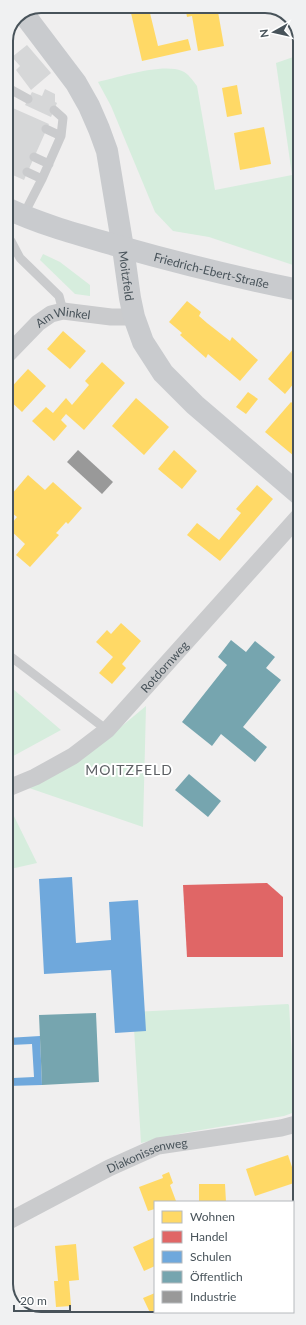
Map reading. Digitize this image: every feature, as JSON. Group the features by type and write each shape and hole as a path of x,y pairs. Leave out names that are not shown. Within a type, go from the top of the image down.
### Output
{"main road":[{"name":"Moitzfeld","path":"22,20 76,83 89,106 99,129 107,151 113,193 124,248 128,288 134,316 143,342 163,372 195,405 293,489"},
{"name":"Friedrich-Ebert-Straße","path":"14,212 59,229 124,248 187,265 293,288"}],"street":[{"name":"Am Winkel","path":"13,349 38,323 51,314 63,312 111,317 134,316"},
{"name":"Rotdornweg","path":"13,786 35,777 72,756 107,730 293,523"},
{"name":"Diakonissenweg","path":"13,1219 109,1168 158,1146 281,1128 293,1125"}],"lane":[{"path":"13,93 25,98"},
{"path":"14,212 42,179 61,136 63,118 54,110"},
{"path":"46,129 61,136"},
{"path":"34,157 49,164"},
{"path":"27,172 42,179"},
{"path":"13,242 20,258 59,296 63,312"},
{"path":"13,658 107,730"}],"green space":[{"path":"293,57 293,265 209,237 173,231 155,212 111,106 98,82 141,72 164,69 182,71 188,75 197,86 215,190 292,175 276,63"},
{"path":"43,254 60,262 90,285 90,296 75,294 40,260"},
{"path":"13,689 61,730 13,756"},
{"path":"146,706 143,827 29,788 81,760"},
{"path":"13,814 37,863 13,868"},
{"path":"288,1004 293,1061 293,1113 284,1116 183,1133 141,1143 133,1012"}],"building: Wohnen":[{"path":"131,13 150,13 158,46 188,39 191,50 142,61"},
{"path":"186,13 218,13 224,46 198,51 192,16 187,17"},
{"path":"237,85 242,114 227,117 222,88"},
{"path":"264,127 271,164 240,170 234,133"},
{"path":"187,301 201,312 199,316 207,323 230,341 232,337 258,360 240,381 208,354 206,358 180,335 182,333 169,322"},
{"path":"63,331 86,351 70,369 47,349"},
{"path":"293,349 293,384 285,394 268,379"},
{"path":"102,362 125,383 84,430 66,414 61,420 67,426 54,441 32,421 46,407 53,413 66,398 72,405 89,385 85,381"},
{"path":"28,369 46,386 22,412 13,404 13,385"},
{"path":"248,392 258,399 246,414 236,407"},
{"path":"136,398 169,427 144,455 112,426"},
{"path":"291,402 293,404 293,455 265,432"},
{"path":"174,450 197,471 182,489 158,469"},
{"path":"28,475 45,490 53,482 82,508 68,524 66,522 56,533 59,535 30,567 16,555 25,544 13,533 13,522 17,517 13,514 13,493"},
{"path":"257,485 273,499 220,561 187,535 197,523 219,540 241,513 236,509"},
{"path":"121,623 141,641 122,664 126,668 112,684 99,673 113,657 96,642 107,630 111,634"},
{"path":"288,1155 293,1170 293,1183 255,1196 246,1169"},
{"path":"169,1172 173,1183 170,1185 176,1201 154,1201 154,1209 148,1211 139,1187 163,1178 162,1175"},
{"path":"199,1184 225,1184 226,1201 199,1201"},
{"path":"154,1237 154,1266 144,1271 133,1247"},
{"path":"76,1244 79,1280 69,1281 71,1306 56,1307 54,1281 58,1281 55,1246"},
{"path":"154,1293 154,1312 150,1312 143,1298"}],"building: Handel":[{"path":"267,883 283,897 283,957 187,957 183,885"}],"building: Schulen":[{"path":"72,877 76,943 111,940 109,902 138,900 146,1031 115,1033 111,970 44,974 39,879"},
{"path":"40,1036 42,1085 13,1086 13,1078 34,1077 32,1044 13,1045 13,1038"}],"building: Öffentlich":[{"path":"231,640 246,652 255,641 275,657 266,668 281,680 243,727 267,747 255,762 221,734 212,746 182,722 227,665 218,657"},
{"path":"189,774 221,801 208,817 175,790"},
{"path":"96,1013 99,1082 42,1085 39,1015"}],"building: Industrie":[{"path":"78,450 113,482 102,494 67,462"}],"building: Sonstige":[{"path":"27,45 51,73 31,90 16,70 20,66 13,56"},
{"path":"45,89 55,94 55,102 57,103 51,117 25,105 32,92 42,96"},
{"path":"13,108 49,124 24,180 13,175"}],"district":[{"name":"MOITZFELD","path":"129,769"}]}
